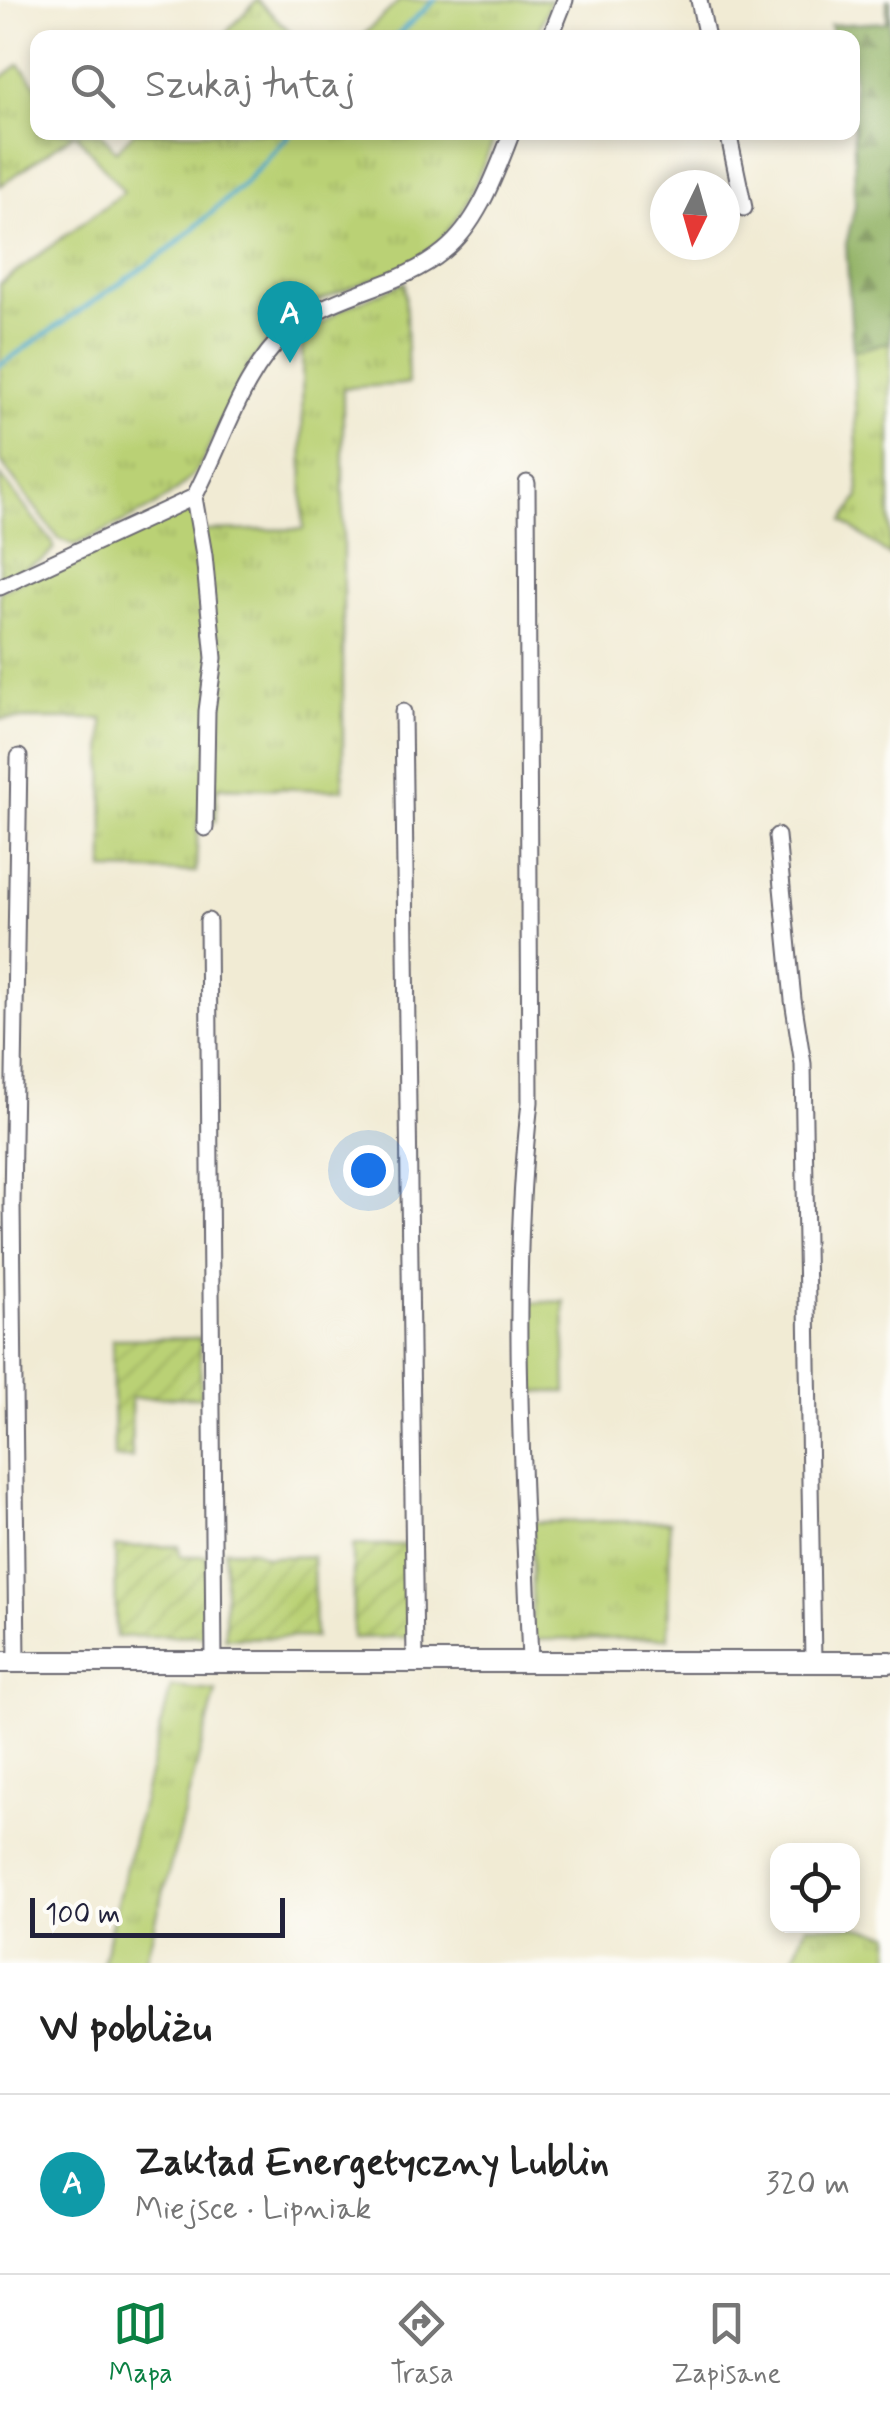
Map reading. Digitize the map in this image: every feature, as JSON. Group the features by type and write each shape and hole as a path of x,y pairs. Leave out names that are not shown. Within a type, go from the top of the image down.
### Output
{"street":[{"path":"553,30 565,0"},
{"path":"699,0 705,30"},
{"path":"206,828 207,711 214,658 212,612 194,497 248,382 286,333 332,301 426,264 446,250 465,230 509,140"},
{"path":"730,140 744,208"},
{"path":"527,483 530,1102 524,1154 520,1373 530,1661"},
{"path":"0,587 194,497"},
{"path":"403,712 414,1660"},
{"path":"19,757 8,1662 890,1662"},
{"path":"777,836 803,1064 813,1662"},
{"path":"208,921 214,1661"}],"green space":[{"path":"257,0 289,30 229,30"},
{"path":"400,0 551,0 539,30 368,30"},
{"path":"890,0 890,342 853,351 846,244 855,206 854,140 860,140 860,30 831,30 830,25 887,22"},
{"path":"19,64 30,77 30,140 65,140 0,186 0,79"},
{"path":"81,140 107,140 116,151 126,140 494,140 463,207 435,245 399,268 318,302 281,327 244,375 203,460 185,483 141,514 75,545 59,539 0,461 0,284 124,192"},
{"path":"405,282 408,384 343,388 343,790 217,787 216,821 198,821 196,872 104,870 103,719 0,719 0,591 194,497 202,531 303,529 302,338 342,309"},
{"path":"890,342 890,556 843,521 859,497 853,351"},
{"path":"0,475 54,549 43,560 0,579"},
{"path":"564,1301 566,1392 528,1392 526,1303"},
{"path":"200,1338 201,1397 131,1398 132,1458 114,1458 112,1339"},
{"path":"670,1521 668,1638 532,1640 532,1522"},
{"path":"353,1545 409,1545 409,1637 353,1638"},
{"path":"179,1546 180,1556 207,1556 208,1635 116,1637 115,1547"},
{"path":"225,1550 253,1550 266,1557 313,1556 315,1637 225,1638"},
{"path":"171,1687 216,1691 145,1963 102,1963"},
{"path":"860,1928 890,1934 890,1963 791,1963 803,1933 860,1933"}],"waterway":[{"path":"403,30 435,0"},
{"path":"0,365 169,250 244,184 285,140"}],"place":[{"name":"Zakład Energetyczny Lublin","path":"290,363"}]}
